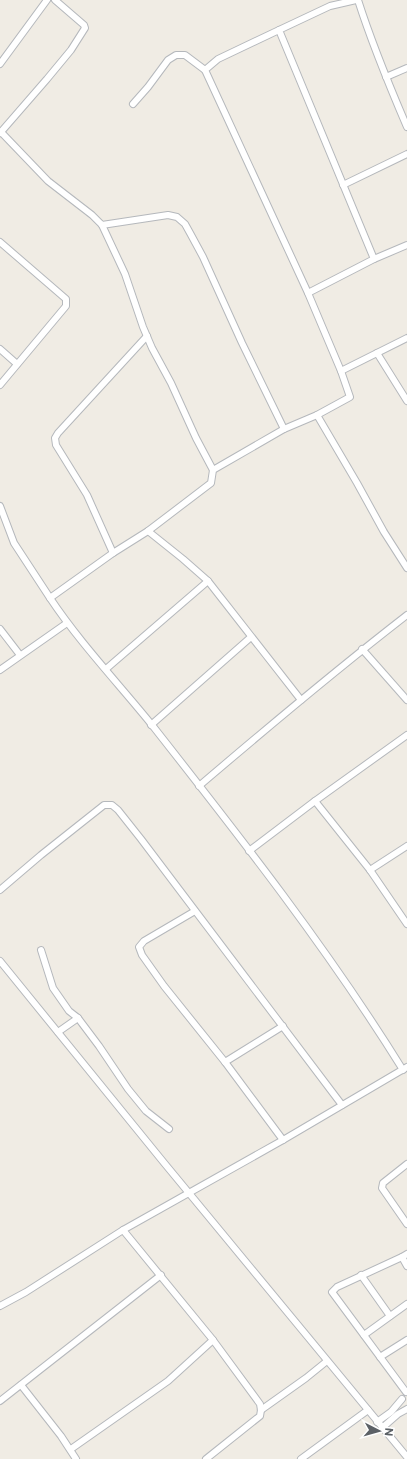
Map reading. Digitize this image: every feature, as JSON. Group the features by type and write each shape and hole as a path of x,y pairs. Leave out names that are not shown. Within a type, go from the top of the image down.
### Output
{"street":[{"path":"0,64 47,0"},
{"path":"50,598 113,553 148,531 211,483 213,470 147,336 125,274 102,225 92,215 48,181 0,132 71,50 85,28 84,25 55,0"},
{"path":"205,70 218,59 330,6 357,0 368,32 407,127"},
{"path":"279,30 374,259"},
{"path":"133,104 168,60 176,56 185,55 205,70 308,293 341,371 350,397 317,416 284,429 213,470"},
{"path":"386,77 407,68"},
{"path":"343,185 407,154"},
{"path":"102,225 168,215 177,217 185,224 203,257 242,343 284,429"},
{"path":"0,242 66,299 67,302 66,306 0,385"},
{"path":"308,293 374,259 407,245"},
{"path":"113,553 87,495 56,445 55,438 147,336"},
{"path":"341,371 407,338"},
{"path":"0,349 17,364"},
{"path":"377,353 407,401"},
{"path":"317,416 384,532 407,568"},
{"path":"0,506 14,543 67,623 151,725 329,956 405,1069 123,1230 26,1292 0,1306"},
{"path":"148,531 208,581 301,700"},
{"path":"106,669 208,581"},
{"path":"198,786 362,649 407,615"},
{"path":"0,670 67,623"},
{"path":"0,629 20,655"},
{"path":"151,725 251,637"},
{"path":"362,649 407,700"},
{"path":"249,851 314,801 407,735"},
{"path":"314,801 370,870 407,924"},
{"path":"0,890 41,854 104,805 112,805 118,810 342,1105"},
{"path":"370,870 407,846"},
{"path":"195,911 144,941 139,947 142,955 164,986 225,1062 283,1140"},
{"path":"41,950 53,988 69,1010 78,1018 128,1089 146,1111 169,1129"},
{"path":"0,961 407,1457"},
{"path":"58,1032 78,1018"},
{"path":"225,1062 283,1026"},
{"path":"407,1174 405,1166 382,1185 382,1188 405,1216 407,1224"},
{"path":"123,1230 161,1275 260,1404 260,1416 206,1459"},
{"path":"377,1422 391,1412 406,1392 332,1292 337,1287 404,1255 407,1266"},
{"path":"0,1401 161,1275"},
{"path":"361,1275 390,1316"},
{"path":"364,1335 407,1304"},
{"path":"71,1450 168,1381 212,1340"},
{"path":"380,1357 407,1340"},
{"path":"261,1410 327,1361"},
{"path":"21,1385 62,1436 76,1459"},
{"path":"382,1428 407,1408 403,1403 402,1398"},
{"path":"302,1459 368,1410"}]}
